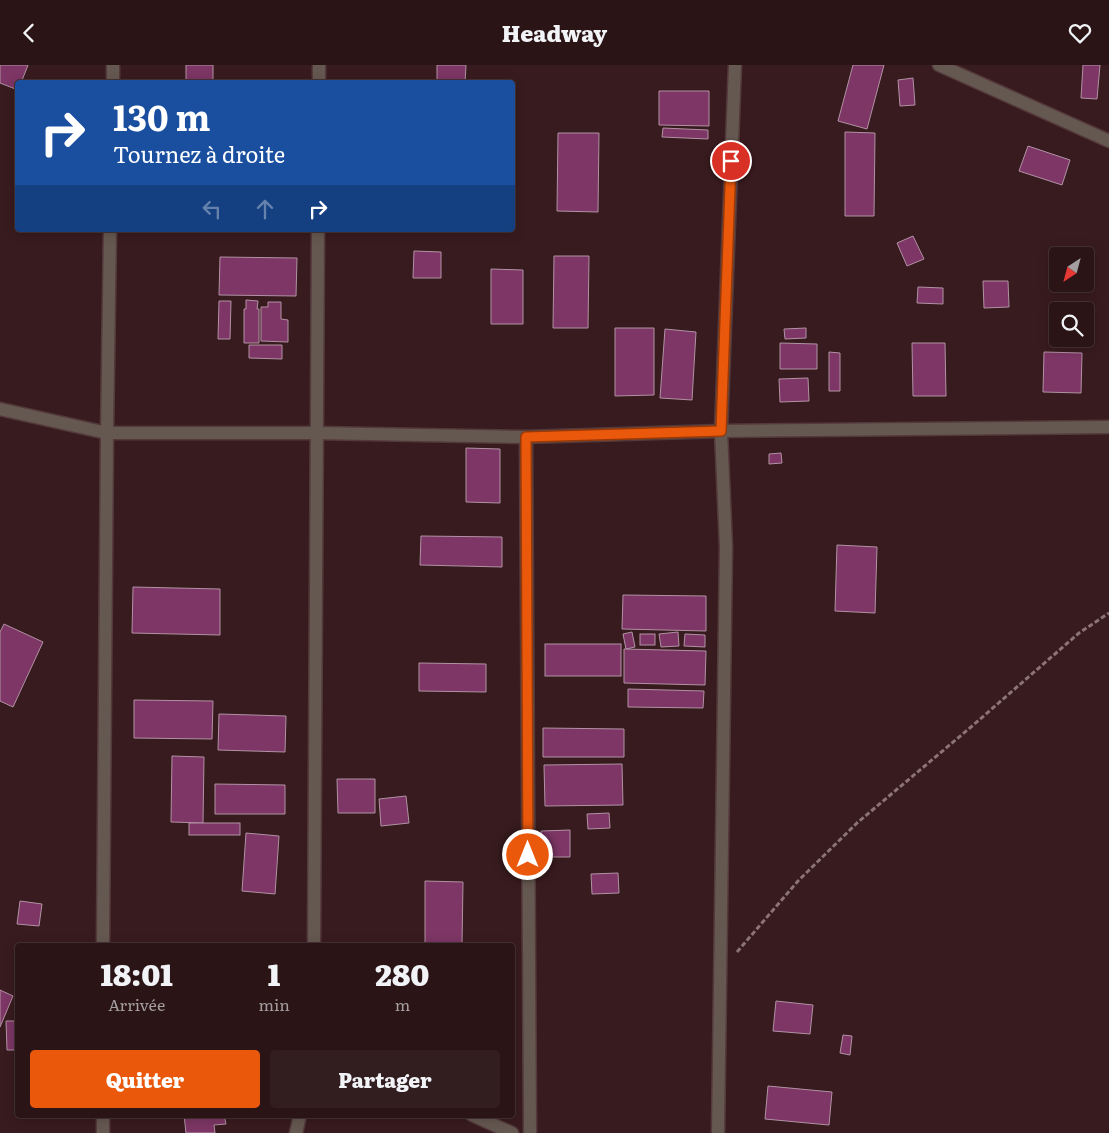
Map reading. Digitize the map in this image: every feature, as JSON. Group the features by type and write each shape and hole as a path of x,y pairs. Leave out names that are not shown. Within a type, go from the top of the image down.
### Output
{"street":[{"path":"113,65 113,80"},
{"path":"319,65 319,80"},
{"path":"718,1133 726,547 721,431 735,65"},
{"path":"939,65 1109,141"},
{"path":"104,943 110,232"},
{"path":"314,943 318,232"},
{"path":"0,410 107,433 317,433 526,437 721,431 1109,427"},
{"path":"526,437 530,1133"},
{"path":"103,1118 103,1133"},
{"path":"296,1133 299,1118"},
{"path":"479,1118 512,1133"}],"path":[{"path":"720,972 798,881 857,823 1079,633 1109,613"}],"building":[{"path":"0,65 28,65 22,80 15,80 15,89 0,83"},
{"path":"186,65 213,65 213,80 186,80"},
{"path":"437,65 466,65 465,80 437,80"},
{"path":"853,65 884,65 867,129 838,121"},
{"path":"1083,65 1100,65 1097,99 1081,98"},
{"path":"913,78 915,105 900,106 898,80"},
{"path":"659,91 709,91 709,126 659,125"},
{"path":"663,128 708,130 708,139 662,137"},
{"path":"845,132 875,133 874,216 845,216"},
{"path":"558,133 599,133 598,212 557,211"},
{"path":"1028,146 1070,160 1062,185 1019,171"},
{"path":"913,236 924,259 907,266 897,243"},
{"path":"414,251 441,252 441,278 413,278"},
{"path":"554,256 589,256 588,328 553,328"},
{"path":"220,257 297,258 296,296 219,295"},
{"path":"491,269 523,270 523,324 491,324"},
{"path":"983,281 1008,281 1009,307 984,308"},
{"path":"918,287 943,288 943,304 917,303"},
{"path":"246,300 258,301 259,343 244,343 244,309 246,309"},
{"path":"219,301 231,301 230,339 218,339"},
{"path":"268,302 281,302 281,319 288,320 288,342 261,341 261,307 268,307"},
{"path":"615,328 654,328 654,395 615,396"},
{"path":"806,328 806,338 785,339 784,329"},
{"path":"665,329 696,332 692,400 660,398"},
{"path":"780,343 817,344 817,369 780,369"},
{"path":"912,343 945,343 946,396 913,396"},
{"path":"249,345 282,345 282,359 249,358"},
{"path":"829,352 840,353 840,391 829,391"},
{"path":"1044,352 1082,353 1081,393 1043,392"},
{"path":"808,378 809,401 780,402 779,379"},
{"path":"466,448 500,449 500,503 466,502"},
{"path":"781,453 782,463 769,464 769,454"},
{"path":"421,536 502,537 502,567 420,565"},
{"path":"837,545 877,547 875,613 835,611"},
{"path":"133,587 220,589 220,635 132,633"},
{"path":"623,595 706,596 706,631 622,629"},
{"path":"4,624 43,642 13,707 0,701 0,632"},
{"path":"632,632 635,647 626,649 623,634"},
{"path":"678,632 679,646 661,647 659,634"},
{"path":"640,634 655,634 655,645 640,645"},
{"path":"685,634 705,635 705,647 684,646"},
{"path":"545,644 621,644 621,676 545,676"},
{"path":"624,649 706,651 705,685 624,683"},
{"path":"419,663 486,664 486,692 419,691"},
{"path":"628,689 704,691 703,708 628,707"},
{"path":"134,700 213,701 212,739 134,738"},
{"path":"219,714 286,716 285,752 218,750"},
{"path":"543,728 624,729 624,757 543,757"},
{"path":"172,756 204,757 203,823 171,822"},
{"path":"622,764 623,805 545,806 544,765"},
{"path":"337,779 375,779 375,813 338,813"},
{"path":"215,784 285,785 285,814 215,814"},
{"path":"406,796 409,823 381,826 379,799"},
{"path":"609,813 610,828 588,829 587,814"},
{"path":"189,823 240,823 240,835 189,835"},
{"path":"570,830 570,857 542,857 541,831"},
{"path":"246,833 279,836 275,894 242,891"},
{"path":"618,873 619,893 592,894 591,874"},
{"path":"425,881 463,882 462,943 425,943"},
{"path":"20,901 42,904 39,926 17,924"},
{"path":"0,990 13,996 0,1027"},
{"path":"776,1001 813,1005 810,1034 773,1031"},
{"path":"6,1021 15,1021 15,1050 7,1050"},
{"path":"843,1035 852,1036 850,1055 840,1053"},
{"path":"768,1086 832,1092 829,1125 765,1119"},
{"path":"184,1118 225,1118 226,1124 214,1125 215,1133 186,1133"}],"route":[{"path":"528,855 526,437 721,431 731,161"}]}
